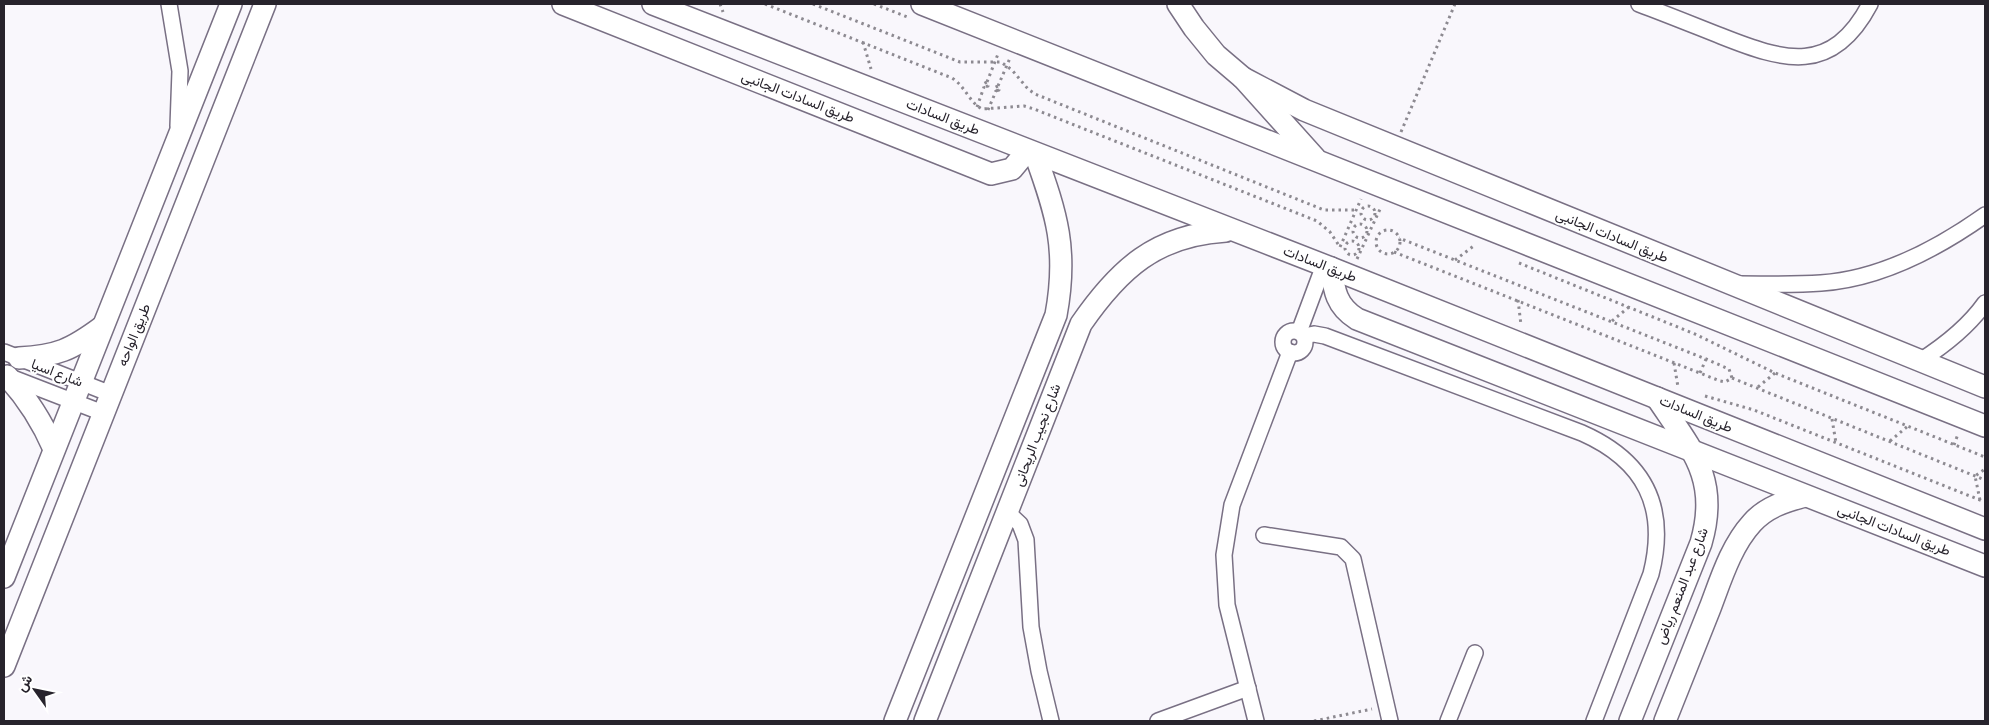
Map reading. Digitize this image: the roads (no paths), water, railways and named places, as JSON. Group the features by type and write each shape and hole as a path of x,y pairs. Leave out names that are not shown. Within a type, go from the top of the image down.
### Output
{"street":[{"path":"169,4 180,71 178,133"},
{"name":"طريق السادات الجانبى","path":"563,4 991,174 1012,169 1031,153"},
{"name":"طريق السادات","path":"653,4 1234,231 1330,263 1657,398 1981,526"},
{"path":"1178,4 1194,28 1216,55 1243,78 1319,162"},
{"path":"1639,4 1758,51 1780,57 1796,57 1825,51 1844,39 1860,22 1870,4"},
{"path":"4,577 178,133 230,6 262,12"},
{"name":"طريق الواحه","path":"4,666 262,12"},
{"path":"920,13 1319,162 1985,426"},
{"name":"طريق السادات الجانبى","path":"1243,78 1304,110 1985,387"},
{"name":"شارع نجيب الريحانى","path":"895,721 1056,315 1061,285 1062,255 1058,225 1031,153"},
{"path":"1728,284 1822,283 1858,277 1893,267 1927,251 1985,215"},
{"name":"شارع نجيب الريحانى","path":"925,721 1081,324 1103,292 1131,266 1163,246 1198,233 1234,231"},
{"path":"1256,721 1227,605 1224,580 1226,530 1232,505 1290,352 1296,353 1302,349 1305,343 1301,334 1330,263"},
{"name":"طريق السادات الجانبى","path":"1330,263 1338,302 1356,319 1690,448 1805,496 1985,566"},
{"path":"1920,361 1944,346 1965,327 1985,303"},
{"path":"1056,315 1081,324"},
{"path":"11,355 49,356 78,345 102,327"},
{"path":"1301,334 1325,336 1582,433 1605,443 1618,453 1641,478 1652,500 1658,525 1657,550 1651,574 1594,721"},
{"name":"شارع اسيا","path":"11,355 76,392 107,404"},
{"path":"5,376 27,398 54,449"},
{"name":"شارع اسيا","path":"5,376 76,392 107,404"},
{"name":"شارع عبد المنعم رياض","path":"1630,721 1696,553 1706,524 1708,504 1706,484 1700,465 1657,398"},
{"path":"1665,721 1727,564 1741,536 1753,521 1769,509 1786,501 1805,496"},
{"path":"1007,512 1020,524 1026,540 1031,627 1038,671 1051,721"},
{"path":"1264,536 1341,547 1353,559 1390,721"},
{"path":"1696,553 1713,555 1727,564"},
{"path":"1448,721 1475,653"},
{"path":"1158,721 1248,688"}]}
